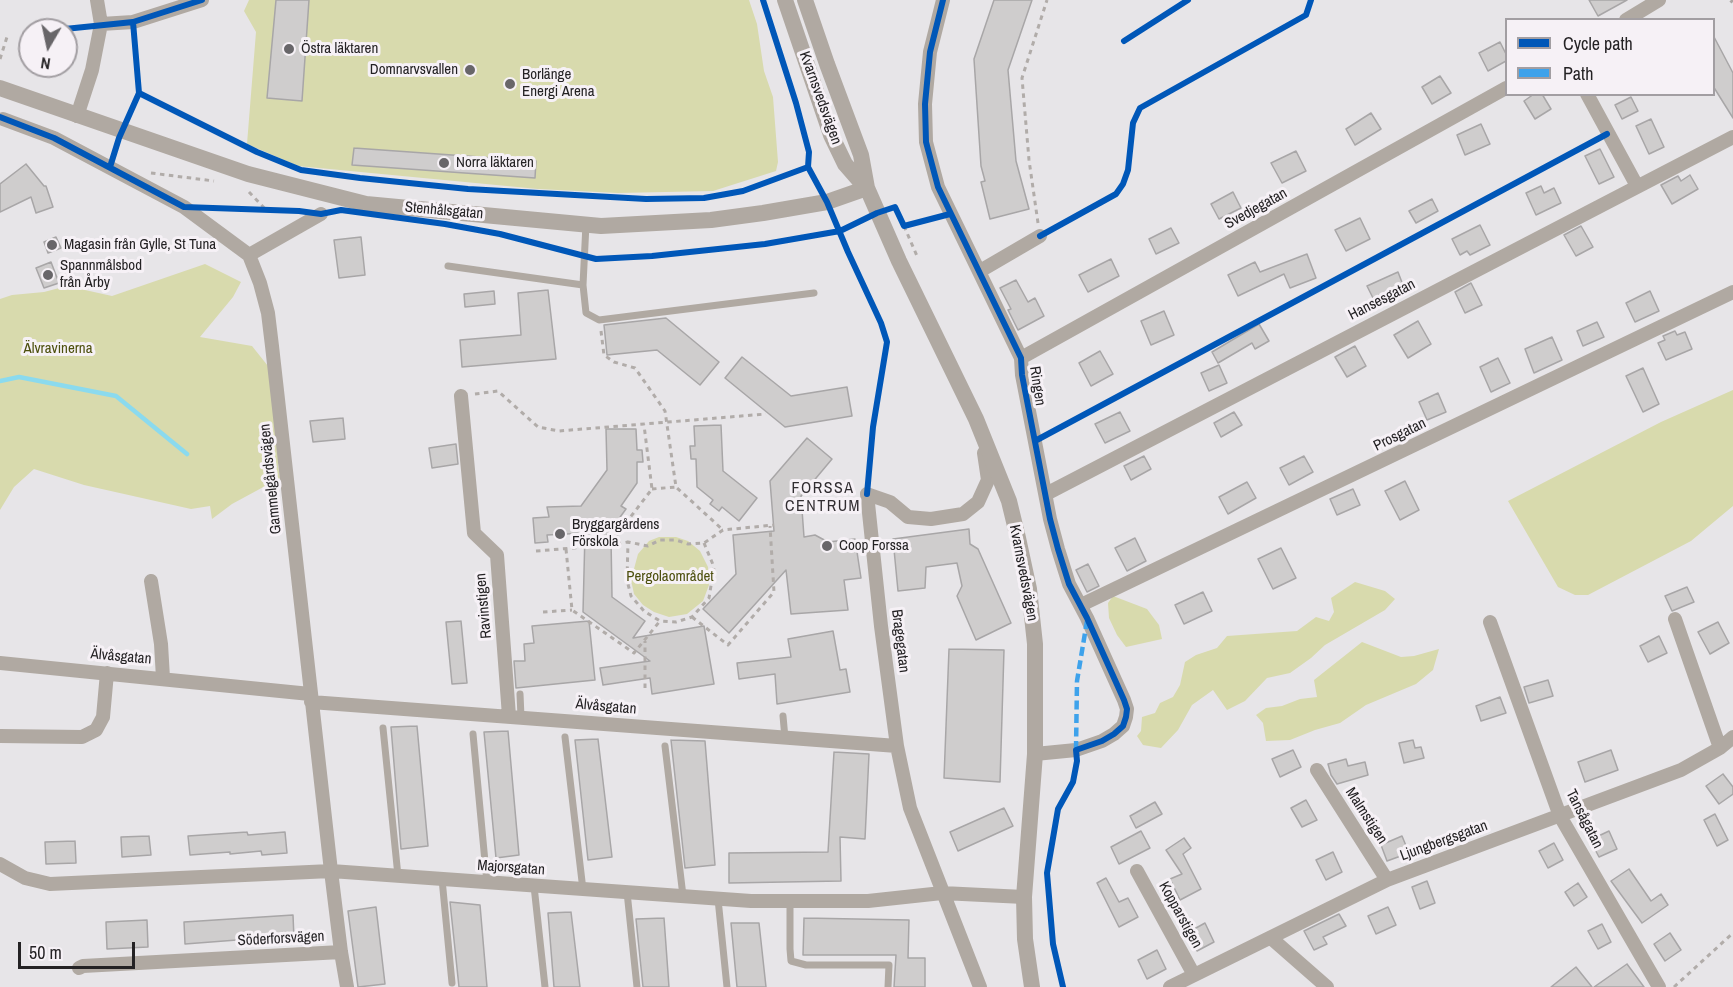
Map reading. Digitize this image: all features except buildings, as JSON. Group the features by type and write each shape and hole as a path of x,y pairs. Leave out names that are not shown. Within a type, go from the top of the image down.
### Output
{"street":[{"path":"77,116 92,70 101,24 97,0"},
{"path":"101,24 132,22 202,0"},
{"name":"Kvarnsvedsvägen","path":"785,0 831,135 845,164 867,188"},
{"name":"Kvarnsvedsvägen","path":"805,0 861,155 867,188 899,261 976,419 1009,501 1029,589 1035,644 1035,754 1024,897 1025,939 1032,987"},
{"name":"Ringen","path":"943,0 927,68 926,142 938,187 1021,358 1022,375 1058,549 1069,584 1082,605 1124,700 1126,717 1123,726 1114,734 1076,750 1035,754"},
{"path":"1629,18 1659,0"},
{"name":"Stenhålsgatan","path":"0,88 249,174 366,204 601,225 711,220 827,202 867,188"},
{"name":"Svedjegatan","path":"1021,358 1505,89"},
{"path":"1588,96 1637,186"},
{"path":"2,119 54,138 184,207 249,255 321,214"},
{"name":"Hansesgatan","path":"1046,494 1733,137"},
{"path":"980,271 1040,236"},
{"name":"Gammelgårdsvägen","path":"249,255 260,283 269,324 331,871 341,952 348,987"},
{"name":"Prosgatan","path":"1082,605 1733,292"},
{"name":"Ravinstigen","path":"461,396 474,533 497,555 515,716"},
{"name":"Bragegatan","path":"976,419 988,480 978,502 963,514 931,519 908,517 891,502 867,494 880,626 897,747 910,808 980,987"},
{"path":"151,581 161,644 163,678"},
{"path":"1675,619 1720,748"},
{"name":"Tansågatan","path":"1490,622 1560,816 1659,987"},
{"name":"Älvåsgatan","path":"0,663 163,678 311,698 897,747"},
{"path":"0,736 82,736 96,730 103,717 107,673"},
{"name":"Ljungbergsgatan","path":"1170,987 1387,880 1681,770 1720,748 1733,737"},
{"name":"Malmstigen","path":"1317,770 1387,880"},
{"name":"Majorsgatan","path":"0,864 25,878 50,884 331,871 583,890 790,902 868,901 942,893 1024,897"},
{"name":"Kopparstigen","path":"1137,871 1194,975"},
{"path":"1271,938 1328,987"},
{"name":"Söderforsvägen","path":"79,968 341,952"}],"lane":[{"path":"586,224 582,285 586,313 599,320 814,293"},
{"path":"448,266 582,285"},
{"path":"515,716 520,694"},
{"path":"783,716 784,738"},
{"path":"383,728 398,876"},
{"path":"473,734 488,883"},
{"path":"565,737 583,890"},
{"path":"665,746 683,896"},
{"path":"441,879 452,983"},
{"path":"534,886 545,987"},
{"path":"627,892 637,987"},
{"path":"718,899 727,987"},
{"path":"790,902 791,961 806,965 889,965 888,987"}],"path":[{"path":"1040,236 1029,160 1022,78 1047,0"},
{"path":"0,59 4,37"},
{"path":"144,172 214,181"},
{"path":"249,192 267,211"},
{"path":"255,210 277,211"},
{"path":"900,217 917,256"},
{"path":"904,226 916,223"},
{"path":"599,320 604,355 614,362 635,368 664,411 676,487 723,530"},
{"path":"461,396 498,391 538,427 559,431 766,414"},
{"path":"609,546 652,489 644,425"},
{"path":"652,489 676,487"},
{"path":"536,551 609,546 628,542 648,546 660,540 676,540 688,544 704,543 723,530 772,525 774,592 728,645 692,617"},
{"path":"628,542 627,580 631,596 644,611 660,621 676,622 692,617 709,598 713,585 714,567 704,543"},
{"path":"566,549 573,610"},
{"path":"543,612 573,610 634,653 660,621"},
{"path":"645,639 645,688"},
{"path":"1674,987 1733,933"}],"green space":[{"name":"Borlänge Energi Arena","path":"249,0 749,0 757,24 764,71 773,97 778,162 776,171 713,191 618,193 538,189 298,166 247,144 256,32 244,11"},
{"name":"Älvravinerna","path":"205,264 241,282 233,297 200,337 252,346 272,371 280,478 232,504 212,519 210,506 191,509 84,485 34,469 14,487 0,510 0,299 67,286 112,296"},
{"path":"1733,390 1733,506 1691,541 1588,595 1575,595 1558,587 1508,501 1661,422"},
{"name":"Pergolaområdet","path":"659,537 676,537 688,541 700,551 708,567 709,585 703,601 687,614 669,617 654,612 643,605 634,594 631,580 638,554 649,541"},
{"path":"1355,582 1385,591 1395,599 1385,610 1325,645 1290,673 1267,678 1245,701 1227,710 1213,690 1192,705 1178,730 1161,748 1143,745 1137,736 1141,731 1142,717 1155,713 1160,703 1173,697 1180,685 1185,662 1196,655 1217,648 1227,636 1297,631 1316,617 1329,621 1334,612 1331,598"},
{"path":"1113,596 1147,609 1159,625 1162,639 1126,647 1109,618 1108,603"},
{"path":"1362,642 1401,657 1439,649 1433,670 1416,684 1366,705 1340,723 1290,740 1266,741 1263,723 1256,715 1266,708 1317,697 1314,680"}],"waterway":[{"path":"0,381 19,377 116,396 187,454"}],"marked path":[{"path":"1076,750 1077,681 1087,621"}],"cycle path":[{"path":"78,28 133,22 202,0"},
{"path":"763,0 796,103 809,152 808,167 827,202 881,323 887,342 873,427 867,494"},
{"path":"943,0 930,52 925,104 926,142 938,187 1021,358 1022,375 1058,549 1069,584 1087,618 1127,709 1123,726 1114,734 1076,750 1077,761 1073,782 1058,809 1047,873 1053,944 1063,987"},
{"path":"1124,41 1188,0"},
{"path":"1040,236 1116,194 1128,170 1133,123 1140,108 1306,15 1311,0"},
{"path":"110,167 119,138 139,93 133,22"},
{"path":"139,93 257,152 301,170 360,178 468,189 646,199 704,198 743,191 808,167"},
{"path":"0,117 54,138 184,207 299,211 321,214 341,210 500,234 596,259 652,256 765,244 840,231 895,207 904,226 950,214"},
{"path":"1035,441 1607,134"}],"place":[{"name":"Östra läktaren","path":"289,49"},
{"name":"Domnarvsvallen","path":"470,70"},
{"name":"Borlänge Energi Arena","path":"510,84"},
{"name":"Norra läktaren","path":"444,163"},
{"name":"Magasin från Gylle, St Tuna","path":"52,245"},
{"name":"Spannmålsbod från Årby","path":"48,275"},
{"name":"Bryggargårdens Förskola","path":"560,534"},
{"name":"Coop Forssa","path":"827,546"}],"district":[{"name":"FORSSA CENTRUM","path":"823,498"}]}
